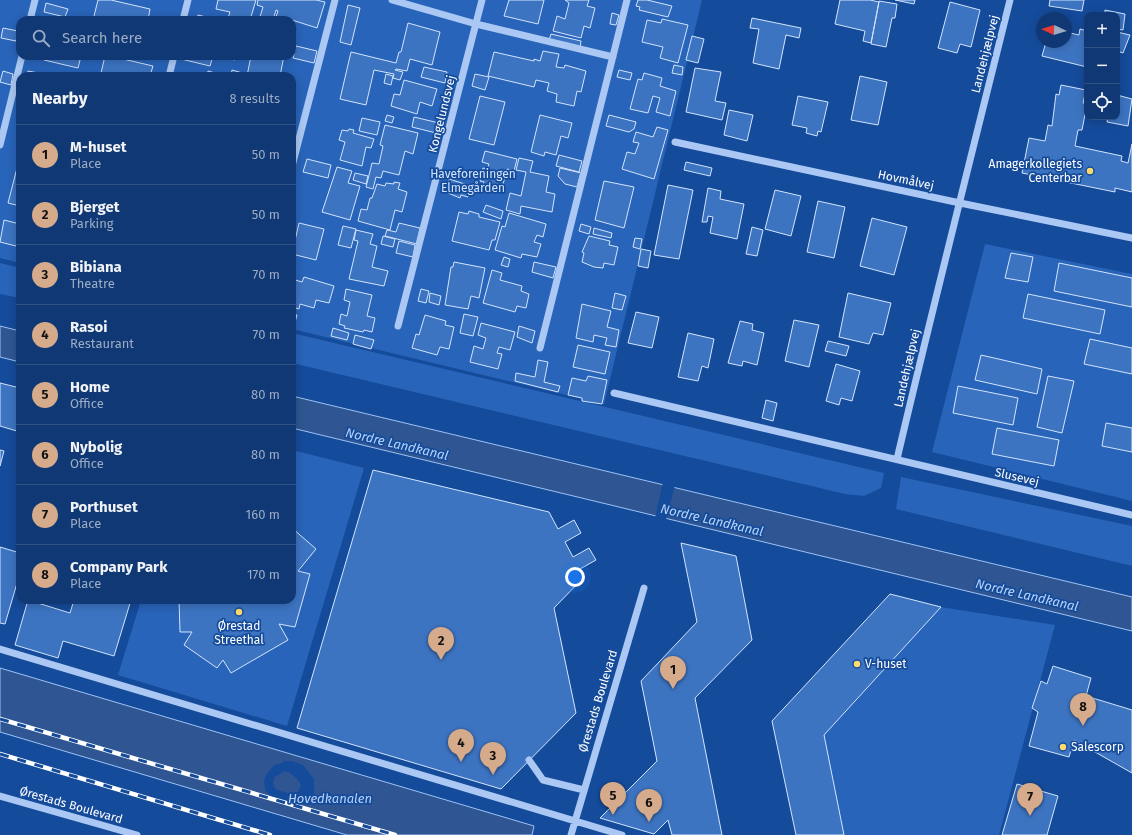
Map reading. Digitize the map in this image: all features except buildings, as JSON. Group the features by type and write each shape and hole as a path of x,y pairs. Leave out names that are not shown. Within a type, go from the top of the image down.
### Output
{"street":[{"path":"31,16 35,0"},
{"path":"184,16 188,0"},
{"path":"296,151 335,0"},
{"path":"392,0 476,24 613,57"},
{"name":"Kongelundsvej","path":"398,326 482,0"},
{"path":"540,348 627,0"},
{"name":"Landehjælpvej","path":"897,459 933,304 960,203 1010,0"},
{"path":"18,72 21,60"},
{"path":"170,72 173,60"},
{"path":"0,145 16,80"},
{"name":"Hovmålvej","path":"675,142 1132,238"},
{"path":"614,392 897,459"},
{"name":"Slusevej","path":"897,459 1132,515"},
{"name":"Ørestads Boulevard","path":"571,835 644,588"},
{"path":"0,649 622,835"},
{"path":"529,760 543,780 584,790"},
{"name":"Ørestads Boulevard","path":"0,796 137,835"}],"green space":[{"name":"Haveforeningen Elmegården","path":"0,0 702,0 604,404 296,330 296,72 16,72 16,262 0,258"},
{"path":"985,244 1132,274 1132,501 932,452"},
{"path":"0,263 16,267 16,297 0,294"},
{"path":"296,334 884,473 881,488 864,496 845,494 296,364"},
{"path":"296,451 364,468 287,726 118,675 140,604 296,604"},
{"path":"901,477 1132,526 1132,566 896,509"},
{"path":"941,607 1055,625 999,835 844,835 824,735"}],"water":[{"path":"0,326 16,330 16,361 0,357"},
{"name":"Nordre Landkanal","path":"296,397 1132,597 1132,631 296,429"},
{"name":"Hovedkanalen","path":"0,668 534,826 532,835 347,835 0,732"}],"pier":[{"path":"663,482 675,485 666,520 655,518"},
{"path":"283,761 292,761 303,765 314,779 314,795 311,800 305,804 290,806 282,805 272,799 265,790 264,781 266,775 274,765 283,763","holes":["285,771 290,773 301,785 298,792 287,793 275,789 273,782 275,777"]}],"railway":[{"path":"0,719 395,835"},
{"path":"0,754 270,835"}],"place":[{"name":"Amagerkollegiets Centerbar","path":"1090,171"},
{"name":"Ørestad Streethal","path":"239,612"},
{"name":"Bjerget","path":"441,660"},
{"name":"V-huset","path":"857,664"},
{"name":"M-huset","path":"673,689"},
{"name":"Company Park","path":"1083,726"},
{"name":"Salescorp","path":"1063,747"},
{"name":"Rasoi","path":"461,762"},
{"name":"Bibiana","path":"493,775"},
{"name":"Home","path":"613,815"},
{"name":"Porthuset","path":"1030,816"},
{"name":"Nybolig","path":"649,822"}]}
